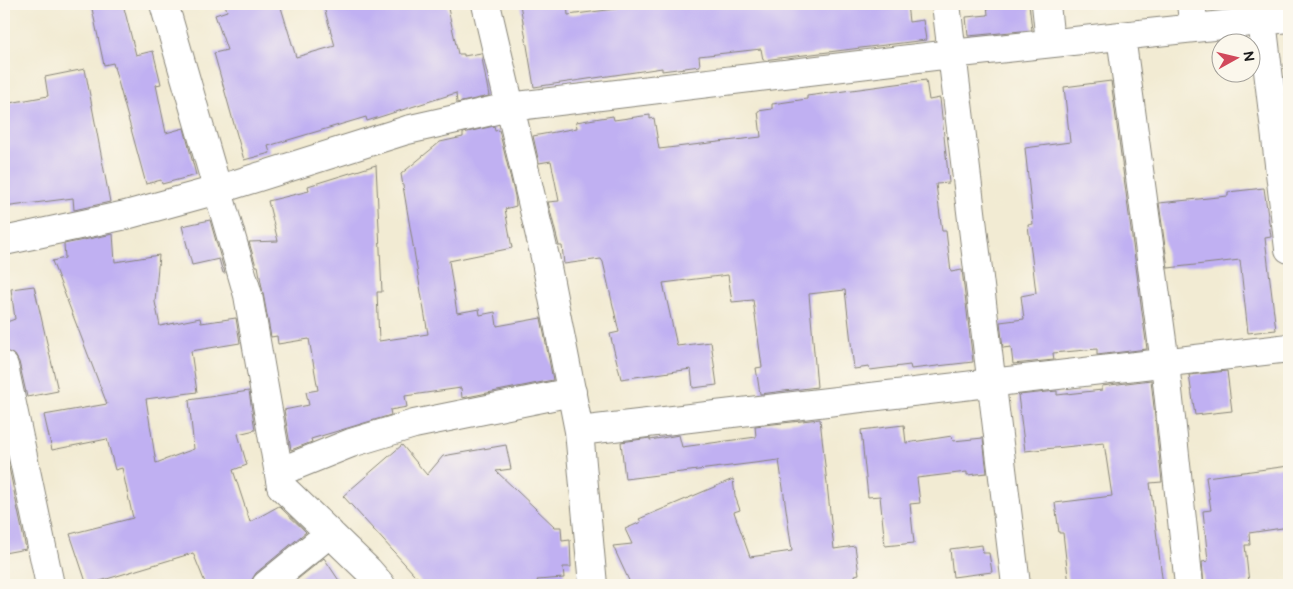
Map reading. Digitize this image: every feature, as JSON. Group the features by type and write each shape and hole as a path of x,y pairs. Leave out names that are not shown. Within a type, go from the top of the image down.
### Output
{"street":[{"path":"164,4 248,295 281,486 381,585"},
{"path":"486,4 508,107 545,257 572,392 579,431 593,585"},
{"path":"946,4 1016,585"},
{"path":"1046,4 1050,43"},
{"path":"4,241 126,215 217,190 407,130 508,107 951,54 1121,36 1193,16 1262,20 1289,18"},
{"path":"1262,20 1289,249"},
{"path":"1121,36 1165,363 1189,585"},
{"path":"579,431 1289,348"},
{"path":"4,366 50,585"},
{"path":"279,472 351,443 414,424 572,392"},
{"path":"266,585 330,533"}],"building":[{"path":"91,4 123,4 136,55 153,51 161,84 156,85 166,133 184,128 196,175 162,184 161,180 146,184 113,63 104,65"},
{"path":"225,4 280,4 296,57 335,46 323,4 447,4 458,54 464,54 464,56 481,53 489,96 457,103 456,93 367,121 366,117 268,146 270,153 244,160 214,53 227,50 215,15 227,11"},
{"path":"520,4 567,4 568,15 654,4 907,4 909,22 923,20 926,40 763,60 761,49 699,56 700,66 662,71 662,68 534,87"},
{"path":"987,4 1029,4 1032,30 968,36 966,17 988,15"},
{"path":"85,69 110,202 74,210 73,198 4,207 4,104 48,96 45,77"},
{"path":"926,80 929,100 940,98 949,183 936,184 942,231 946,231 951,272 962,270 973,362 911,369 910,365 870,370 869,367 854,369 845,290 809,294 817,387 760,394 756,368 762,367 753,300 732,302 728,275 663,283 677,346 711,342 717,385 693,388 691,369 621,379 610,334 619,332 603,262 601,259 564,264 562,246 559,246 548,202 559,201 551,161 539,163 533,136 577,128 576,122 613,116 614,120 650,115 650,119 654,118 659,149 761,137 758,111 772,109 772,104 807,99 807,96"},
{"path":"1111,81 1147,349 1097,355 1097,349 1053,353 1054,360 1013,364 1011,347 1003,348 1000,322 1024,319 1021,296 1036,293 1028,225 1033,224 1025,148 1070,142 1064,87"},
{"path":"494,126 495,131 499,130 515,196 516,206 505,209 512,248 449,261 457,313 479,309 480,315 495,312 497,326 541,318 553,380 462,398 461,388 405,396 407,407 390,410 391,415 311,439 312,442 291,450 284,410 309,405 306,392 318,390 309,339 278,344 277,336 271,337 258,266 256,266 249,242 278,241 268,201 309,191 308,186 376,165 382,292 377,292 379,341 428,334 401,174 440,142 463,137 463,133"},
{"path":"1264,188 1271,237 1265,238 1276,330 1248,333 1240,260 1168,268 1159,203 1228,196 1228,192"},
{"path":"210,220 225,273 223,273 219,259 192,265 182,226"},
{"path":"113,234 115,262 159,255 155,302 160,326 200,318 201,323 236,318 240,343 191,351 197,392 146,399 156,463 194,449 189,400 249,391 255,430 238,434 247,465 233,470 250,522 279,506 306,532 256,573 249,585 206,585 193,553 87,585 70,534 133,518 122,468 115,470 107,439 52,450 44,415 107,404 52,261 65,258 64,244"},
{"path":"34,286 58,391 27,397 19,362 15,355 4,351 4,323 15,319 11,289"},
{"path":"1227,371 1232,411 1195,415 1189,375"},
{"path":"1151,380 1162,482 1150,483 1163,585 1069,585 1063,533 1059,533 1055,503 1112,496 1104,443 1025,451 1018,395 1057,391 1057,395 1102,390 1102,386"},
{"path":"820,419 834,549 855,546 859,574 855,575 857,585 631,585 613,546 632,544 625,529 641,522 639,519 733,479 735,496 740,510 734,512 750,557 792,551 779,460 625,479 621,442 679,435 682,447 756,437 755,426"},
{"path":"904,425 906,443 952,436 953,441 983,438 987,473 967,475 967,472 917,478 920,503 910,504 914,543 885,546 880,496 868,497 861,430"},
{"path":"402,445 427,475 443,456 506,445 511,469 496,471 555,527 561,527 562,541 570,540 571,567 563,567 564,578 537,580 539,585 424,585 343,496"},
{"path":"4,453 6,453 26,549 4,553"},
{"path":"1289,466 1289,527 1249,533 1250,545 1245,545 1249,583 1204,585 1202,562 1208,561 1203,511 1211,510 1206,477"},
{"path":"982,545 983,553 989,553 992,572 953,577 950,549"},
{"path":"324,558 342,585 297,585 294,582"}]}
